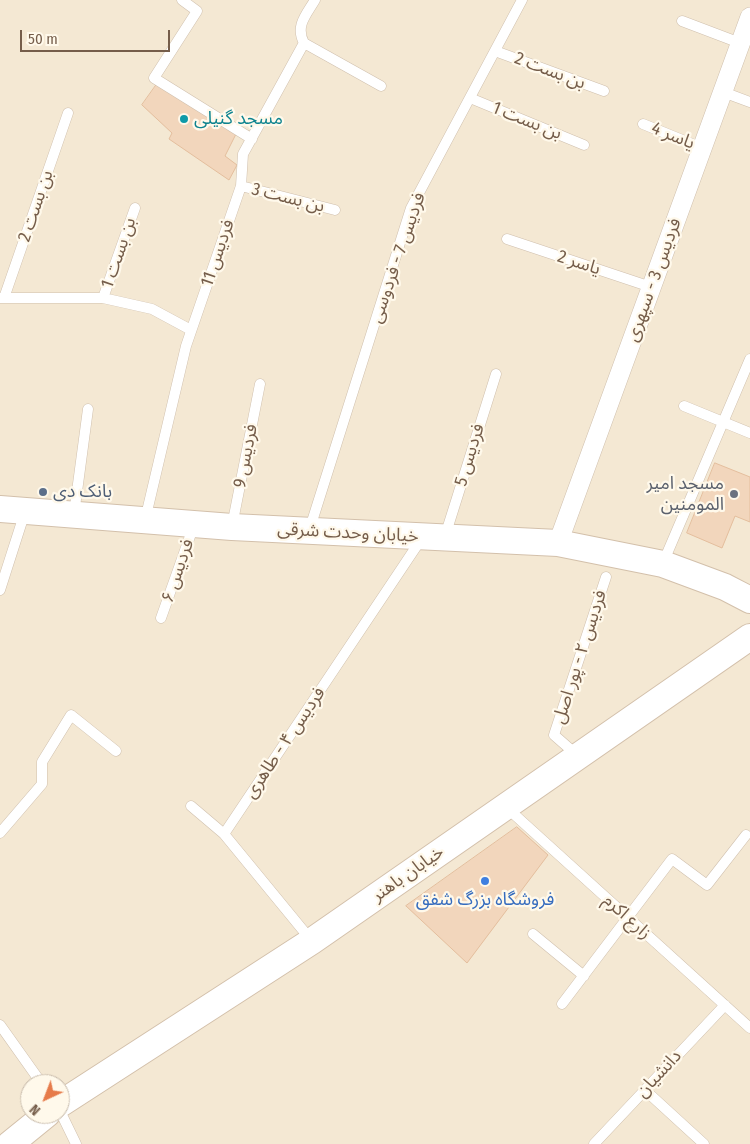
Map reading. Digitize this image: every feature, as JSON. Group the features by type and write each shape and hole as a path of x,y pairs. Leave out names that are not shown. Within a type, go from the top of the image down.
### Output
{"main road":[{"name":"خیابان وحدت شرقی","path":"0,509 309,532 558,543 663,564 694,574 726,578 749,613"},
{"name":"خیابان باهنر","path":"70,1098 312,941 578,756 749,613"},
{"path":"10,1144 35,1124"}],"street":[{"name":"فردیس 3 - سپهری","path":"558,543 750,17"}],"lane":[{"path":"182,0 197,11 154,78 252,139"},
{"path":"315,0 300,26 299,34 304,43 381,86"},
{"name":"فردیس 7 - فردوسی","path":"309,532 411,208 522,0"},
{"path":"682,21 740,43"},
{"name":"فردیس 11","path":"144,521 191,330 241,186 243,154 304,43"},
{"name":"بن بست 2","path":"495,51 604,92"},
{"path":"723,92 750,102"},
{"name":"بن بست 1","path":"470,98 584,144"},
{"name":"بن بست 2","path":"2,298 68,114"},
{"name":"یاسر 4","path":"643,124 702,148"},
{"name":"بن بست 3","path":"241,186 335,210"},
{"name":"بن بست 1","path":"103,298 135,208"},
{"name":"یاسر 2","path":"507,239 651,286"},
{"path":"2,298 103,298 152,309 191,330"},
{"path":"663,564 750,358"},
{"name":"فردیس 5","path":"434,537 496,374"},
{"name":"فردیس 9","path":"232,527 260,384"},
{"path":"684,406 750,433"},
{"path":"74,515 88,409"},
{"path":"0,590 26,511"},
{"name":"فردیس ۶","path":"161,618 194,524"},
{"name":"فردیس ۴ - طاهری","path":"224,834 434,537"},
{"name":"فردیس ۲ - پور اصل","path":"578,756 554,735 606,577"},
{"path":"0,833 42,784 42,762 71,714 116,751"},
{"path":"191,806 224,834 312,941"},
{"name":"زارع اکرم","path":"505,807 750,1028"},
{"path":"562,1004 672,858 708,885 746,835"},
{"path":"532,934 584,976"},
{"name":"دانشیان","path":"594,1144 725,1005"},
{"path":"0,1025 35,1074"},
{"path":"645,1090 704,1144"},
{"path":"66,1124 76,1144"}],"shaded area":[{"path":"0,0 750,0 750,1144 0,1144"}],"building":[{"name":"مسجد گنیلی","path":"157,84 236,134 225,156 237,165 229,180 169,139 172,133 142,105"},
{"path":"715,463 750,477 750,522 735,516 722,548 687,533"},
{"name":"فروشگاه بزرگ شفق","path":"517,827 548,855 467,963 406,906"}],"place":[{"name":"مسجد گنیلی","path":"184,119"},
{"name":"بانک دی","path":"43,492"},
{"name":"مسجد امیر المومنین","path":"734,494"},
{"name":"فروشگاه بزرگ شفق","path":"485,881"}]}
